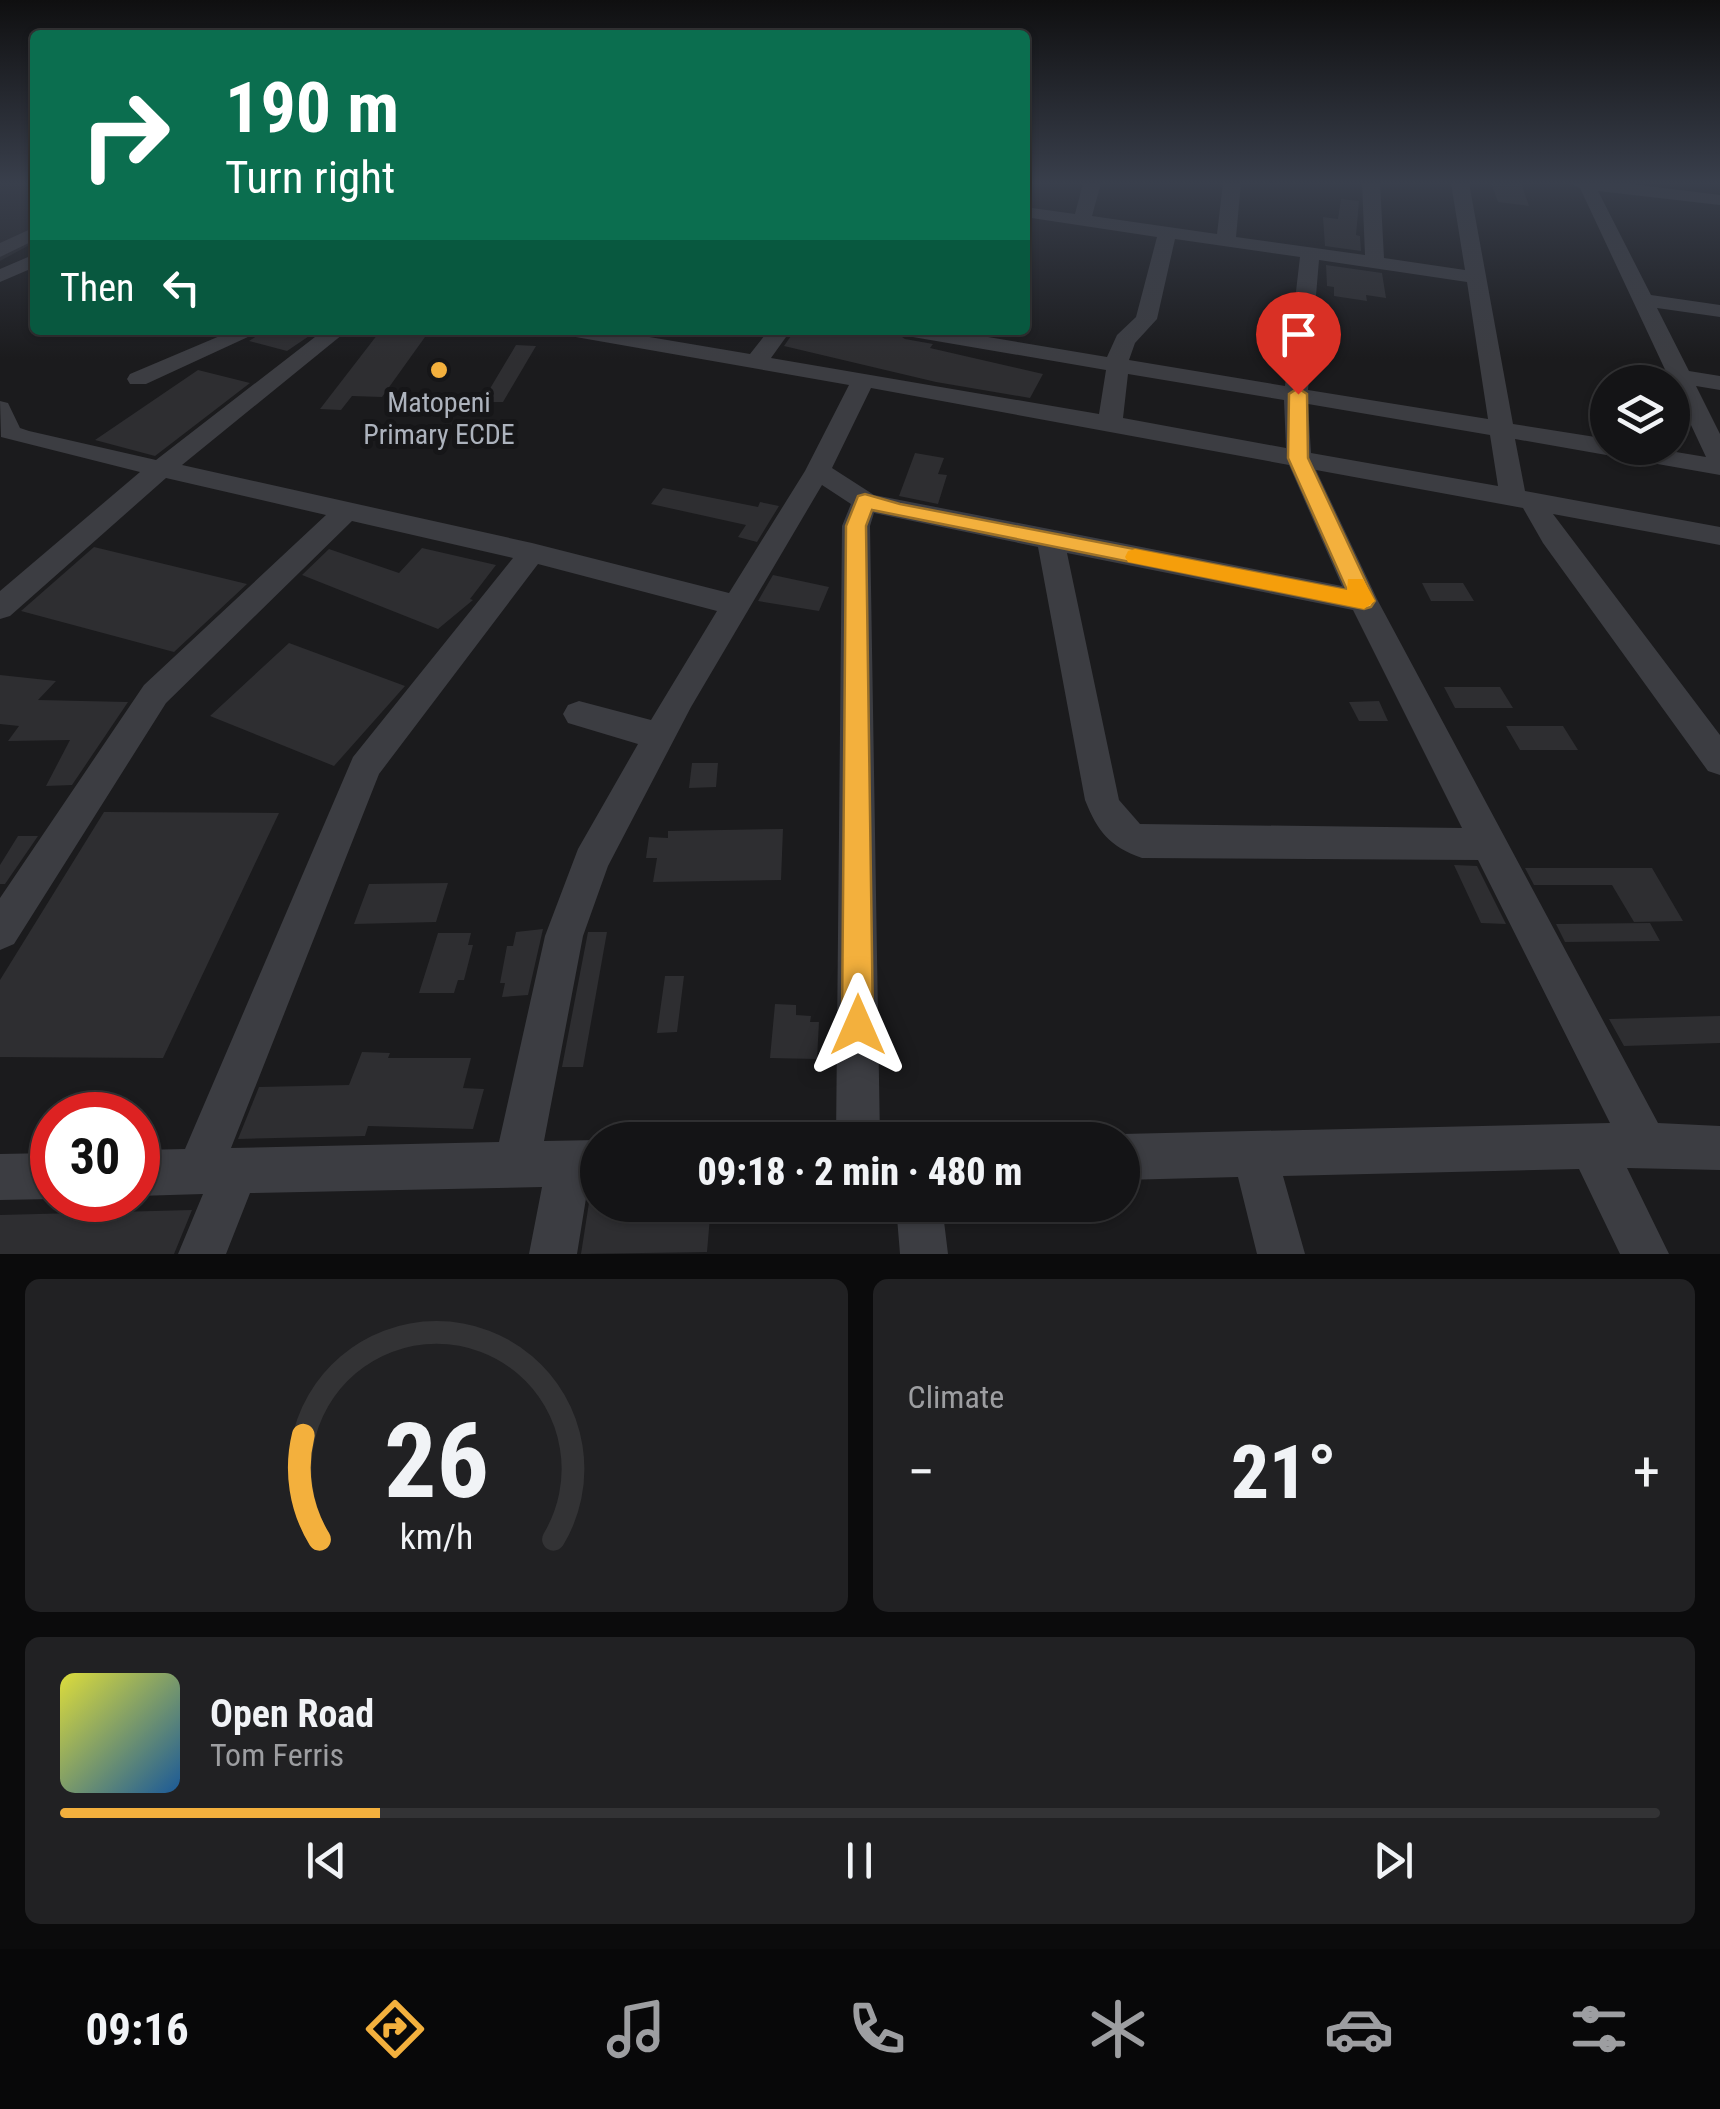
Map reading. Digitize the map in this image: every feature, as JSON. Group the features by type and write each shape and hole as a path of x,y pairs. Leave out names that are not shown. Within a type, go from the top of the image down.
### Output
{"street":[{"path":"1110,423 1125,340 1146,319 1165,242"},
{"path":"1222,242 1475,277"},
{"path":"1374,242 1375,263"},
{"path":"1469,242 1501,428 1523,500 1720,761"},
{"path":"1614,242 1674,365"},
{"path":"1310,254 1298,394 1298,458 1364,601 1645,1145"},
{"path":"0,276 30,262"},
{"path":"1643,300 1720,311"},
{"path":"138,379 240,335"},
{"path":"0,608 159,470 332,335"},
{"path":"619,335 1720,536"},
{"path":"756,362 776,335"},
{"path":"958,335 1119,366 1590,444"},
{"path":"1690,378 1720,383"},
{"path":"517,1163 564,936 591,861 660,736 818,471 863,380"},
{"path":"1690,398 1720,459"},
{"path":"0,408 10,432 21,437 532,553 738,606"},
{"path":"1690,462 1720,468"},
{"path":"818,471 865,501 1364,601"},
{"path":"858,1122 856,526 865,501"},
{"path":"0,932 154,694 346,511"},
{"path":"1050,540 1102,800 1113,826 1128,838 1142,842 1489,844"},
{"path":"202,1254 217,1172 365,767 532,553"},
{"path":"580,714 660,736"},
{"path":"1140,1158 1645,1145 1720,1148"},
{"path":"1593,1149 1645,1254"},
{"path":"1255,1155 1281,1254"},
{"path":"160,1173 580,1163"},
{"path":"553,1254 580,1172"},
{"path":"0,1177 30,1176"},
{"path":"921,1222 924,1254"}],"shaded area":[{"path":"0,242 30,242 30,245 0,261"}],"building":[{"path":"1325,242 1360,242 1361,251 1325,246"},
{"path":"1326,265 1382,273 1386,298 1366,295 1367,301 1334,296 1334,287 1327,286"},
{"path":"1268,316 1284,316 1282,365 1266,362"},
{"path":"258,335 311,335 287,351 249,341"},
{"path":"377,335 426,335 382,397 352,396 341,410 320,409"},
{"path":"792,335 899,335 933,344 930,348 1043,374 1030,398 936,382 784,346"},
{"path":"516,345 536,346 503,402 482,402"},
{"path":"198,370 250,383 155,456 95,440"},
{"path":"915,453 944,458 938,474 947,475 938,504 899,496"},
{"path":"663,488 758,507 760,502 779,506 757,542 738,537 746,525 651,504"},
{"path":"94,547 247,584 174,652 21,611"},
{"path":"422,548 496,565 470,599 473,600 438,629 302,575 329,549 399,573"},
{"path":"773,575 829,587 819,611 758,601"},
{"path":"1422,583 1463,583 1474,601 1431,601"},
{"path":"289,643 405,686 334,766 210,716"},
{"path":"0,675 56,681 38,700 128,702 72,785 46,786 70,740 8,741 19,726 0,724"},
{"path":"1444,687 1500,687 1513,708 1455,708"},
{"path":"1379,701 1388,721 1359,721 1349,702"},
{"path":"1506,726 1563,726 1578,750 1520,750"},
{"path":"692,763 718,763 716,787 689,788"},
{"path":"104,812 279,813 163,1058 0,1057 0,980"},
{"path":"783,829 781,880 653,882 657,858 646,858 649,837 668,838 668,831"},
{"path":"18,836 38,836 5,884 0,884 0,865"},
{"path":"1454,865 1477,866 1506,924 1481,923"},
{"path":"1525,868 1652,868 1683,921 1634,922 1612,885 1534,885"},
{"path":"448,883 436,922 354,924 369,884"},
{"path":"1650,923 1660,941 1565,942 1556,924"},
{"path":"543,929 528,995 502,997 505,983 500,983 507,946 513,946 516,932"},
{"path":"588,932 607,932 583,1067 562,1067"},
{"path":"438,933 471,933 468,945 473,945 464,980 458,980 454,993 419,993"},
{"path":"665,976 684,976 677,1032 657,1033"},
{"path":"775,1004 796,1005 796,1015 811,1016 810,1022 819,1022 817,1059 770,1058"},
{"path":"1720,1016 1720,1043 1624,1046 1609,1019"},
{"path":"362,1052 390,1053 388,1058 471,1058 463,1088 484,1089 473,1129 368,1126 365,1136 238,1139 259,1087 349,1085"},
{"path":"192,1210 174,1254 0,1254 0,1215 30,1214 30,1222 160,1222 160,1211"},
{"path":"586,1222 710,1222 707,1252 581,1254"}],"slow traffic":[{"path":"1135,557 1364,601 1355,584"}],"place":[{"name":"Matopeni Primary ECDE","path":"439,370"}],"route":[{"path":"858,1025 856,526 865,501 898,511 1364,601 1298,458 1298,394"}]}
